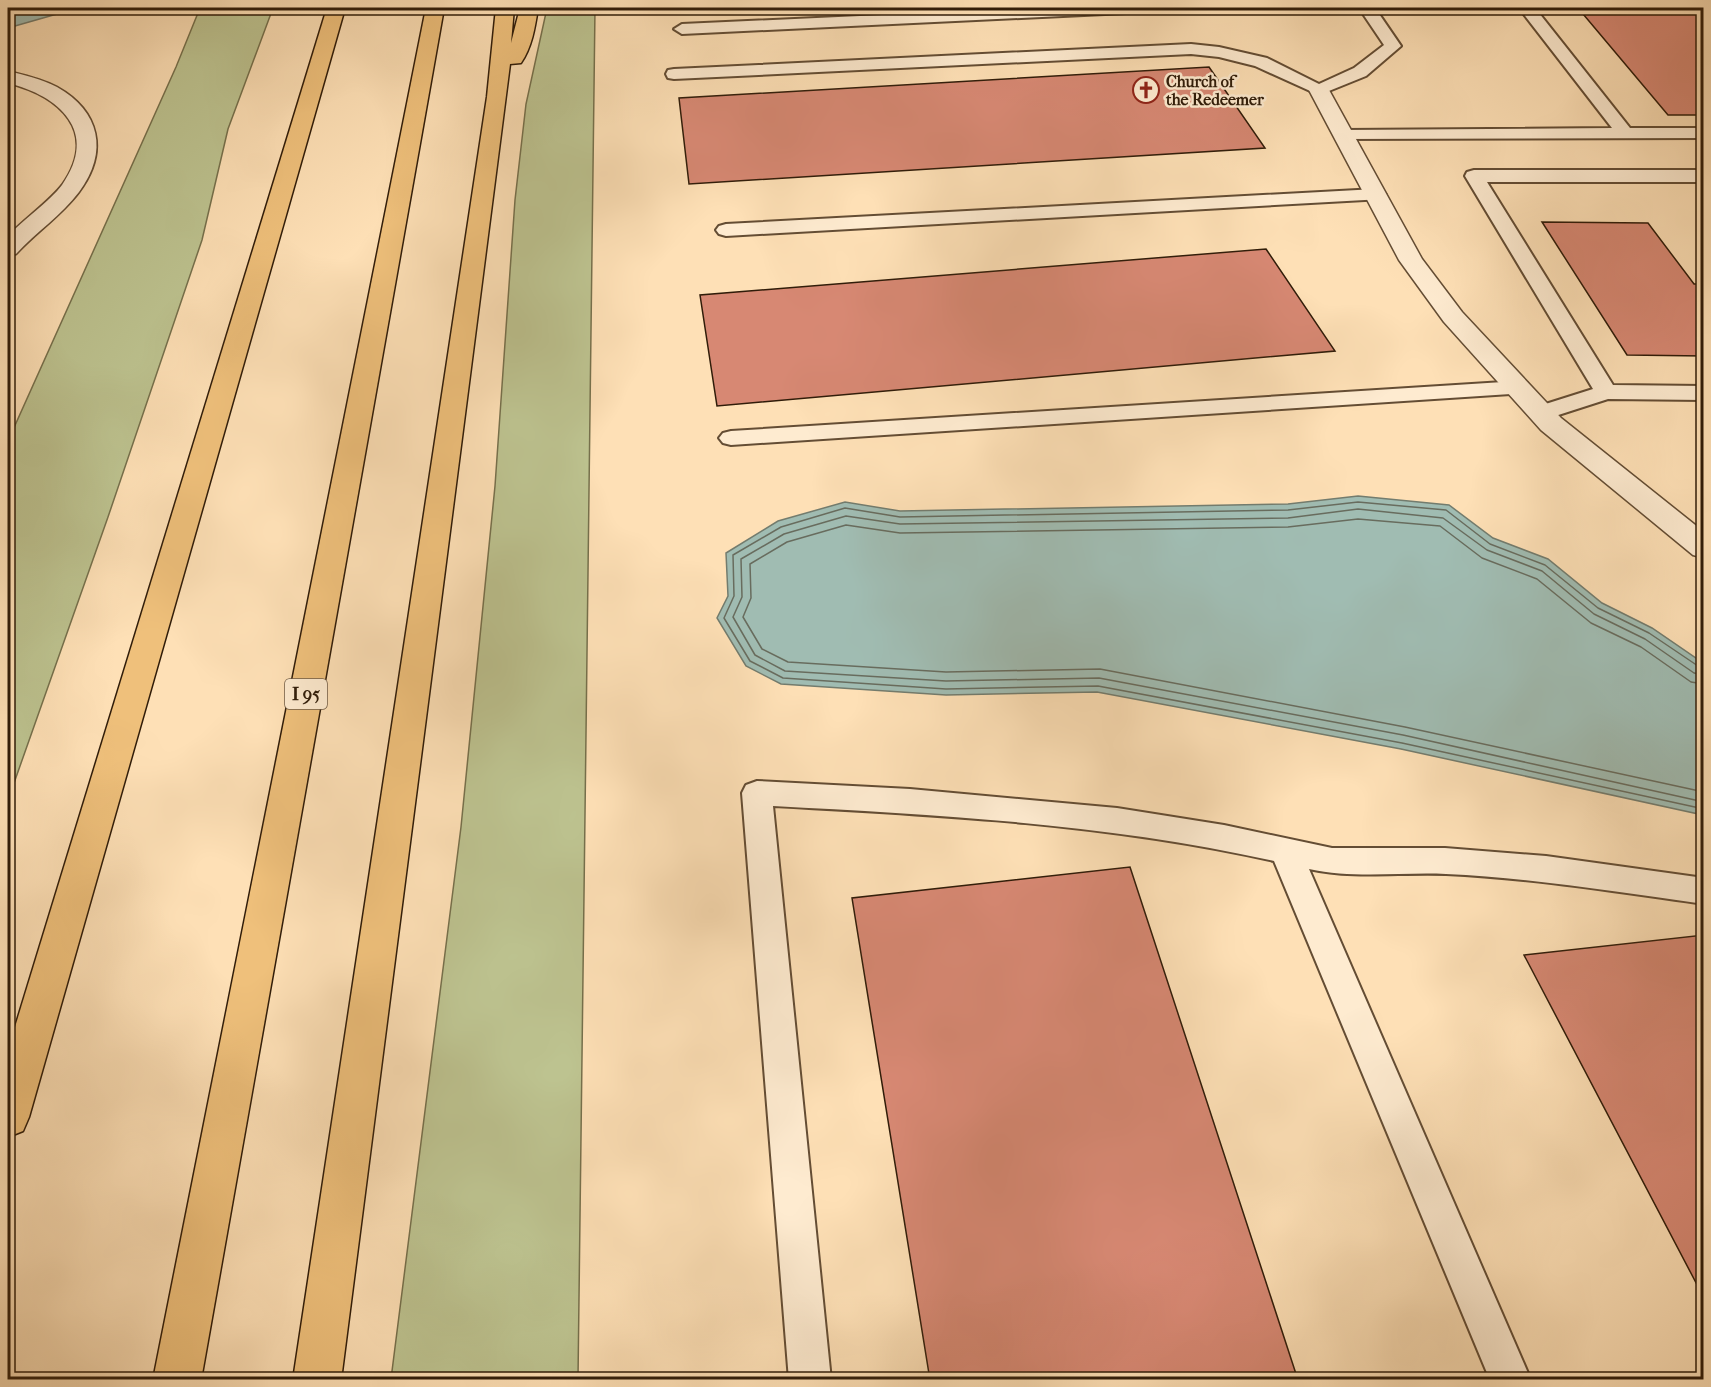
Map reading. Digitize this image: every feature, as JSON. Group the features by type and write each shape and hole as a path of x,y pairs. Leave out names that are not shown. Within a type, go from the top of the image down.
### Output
{"highway":[{"path":"8,1117 336,8"},
{"name":"I 95","path":"177,1380 435,8"},
{"path":"317,1380 497,97 505,8"},
{"path":"497,97 524,36 529,8"}],"street":[{"path":"8,77 54,92 76,109 88,140 86,159 73,186 8,249"},
{"path":"1319,90 1411,260 1453,317 1551,424 1704,548"}],"lane":[{"path":"682,29 1126,8"},
{"path":"674,74 1191,49 1219,52 1261,62 1319,90 1360,72 1394,46 1367,8"},
{"path":"1527,8 1625,133"},
{"path":"1343,135 1704,133"},
{"path":"1606,392 1474,176 1704,176"},
{"path":"726,230 1376,195"},
{"path":"731,438 1519,388"},
{"path":"1542,413 1606,392 1704,393"},
{"path":"810,1380 757,793 910,801 1117,820 1224,837 1332,861 1445,861 1545,869 1704,891"},
{"path":"1286,851 1512,1380"}],"green space":[{"path":"200,8 273,8 228,129 202,240 108,517 8,800 8,441 176,67"},
{"path":"547,8 595,8 578,1379 391,1379 461,827 495,486 515,200 526,104"}],"water":[{"path":"8,8 78,8 8,28"},
{"path":"1358,496 1449,505 1493,538 1548,559 1602,603 1652,628 1703,663 1703,815 1401,749 1097,692 946,695 781,684 746,666 717,618 728,596 726,553 778,521 845,502 900,511 1288,504"}],"building":[{"path":"1578,8 1704,8 1704,115 1668,115"},
{"path":"1209,67 1265,148 689,184 679,98"},
{"path":"1542,222 1648,223 1694,284 1704,284 1704,356 1627,355"},
{"path":"1266,249 1335,351 717,406 700,295"},
{"path":"1130,867 1298,1380 930,1380 852,898"},
{"path":"1704,935 1704,1298 1524,955"}],"place":[{"name":"Church of the Redeemer","path":"1146,90"}]}
